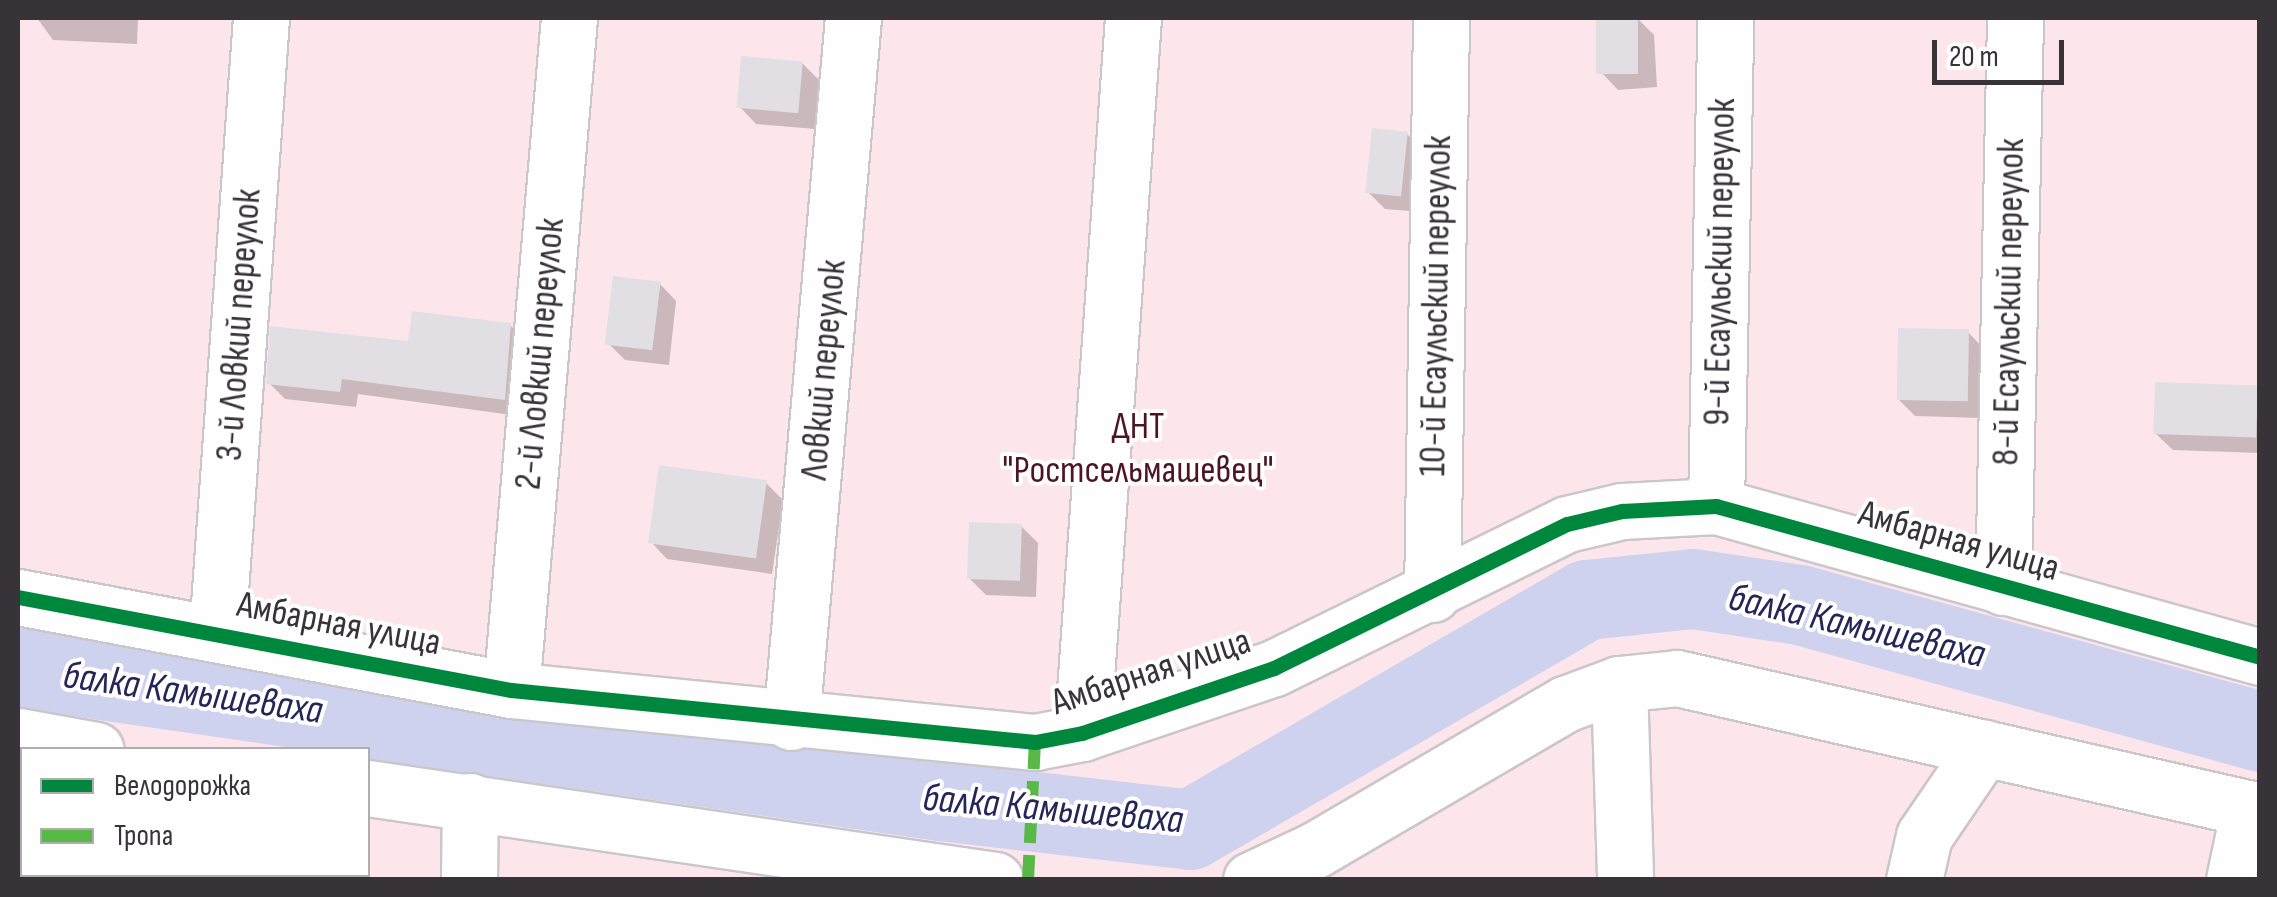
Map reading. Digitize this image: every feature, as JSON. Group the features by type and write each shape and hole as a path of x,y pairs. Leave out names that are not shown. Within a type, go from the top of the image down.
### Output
{"street":[{"name":"3-й Ловкий переулок","path":"217,634 260,18"},
{"name":"2-й Ловкий переулок","path":"511,690 570,18"},
{"name":"Ловкий переулок","path":"790,722 854,18"},
{"path":"1082,733 1133,18"},
{"name":"10-й Есаульский переулок","path":"1432,594 1441,18"},
{"name":"9-й Есаульский переулок","path":"1716,506 1725,18"},
{"name":"8-й Есаульский переулок","path":"2003,588 2015,18"},
{"name":"Амбарная улица","path":"18,597 511,690 790,722 1036,742 1082,733 1274,668 1432,594 1567,524 1622,511 1716,506 2260,657"},
{"path":"1251,880 1315,850 1565,704 1619,684 1677,678 2254,810 2234,880"},
{"path":"1619,684 1625,880"},
{"path":"18,736 79,747"},
{"path":"1914,880 1924,836 1984,748"},
{"path":"370,788 470,801 760,862 995,880"},
{"path":"469,880 470,801"}],"green space":[{"name":"ДНТ \"Ростсельмашевец\"","path":"18,18 2259,18 2259,879 18,879"}],"building":[{"path":"1596,18 1638,18 1638,74 1596,74"},
{"path":"741,56 803,61 798,113 736,108"},
{"path":"1372,128 1408,132 1401,196 1365,193"},
{"path":"613,276 661,282 652,350 605,344"},
{"path":"412,311 511,323 505,400 342,379 340,392 266,384 270,326 408,341"},
{"path":"1898,328 1969,329 1968,401 1897,400"},
{"path":"2155,382 2258,386 2256,438 2153,434"},
{"path":"659,465 767,480 756,558 648,543"},
{"path":"969,522 1022,524 1020,581 967,579"}],"waterway":[{"name":"балка Камышеваха","path":"18,668 941,801 1190,830 1587,600 1693,589 1800,605 2260,732"}],"marked path":[{"path":"1028,880 1035,742"}],"cycle path":[{"path":"18,597 511,690 1035,742 1082,733 1274,668 1567,524 1622,511 1716,506 2260,657"}]}
